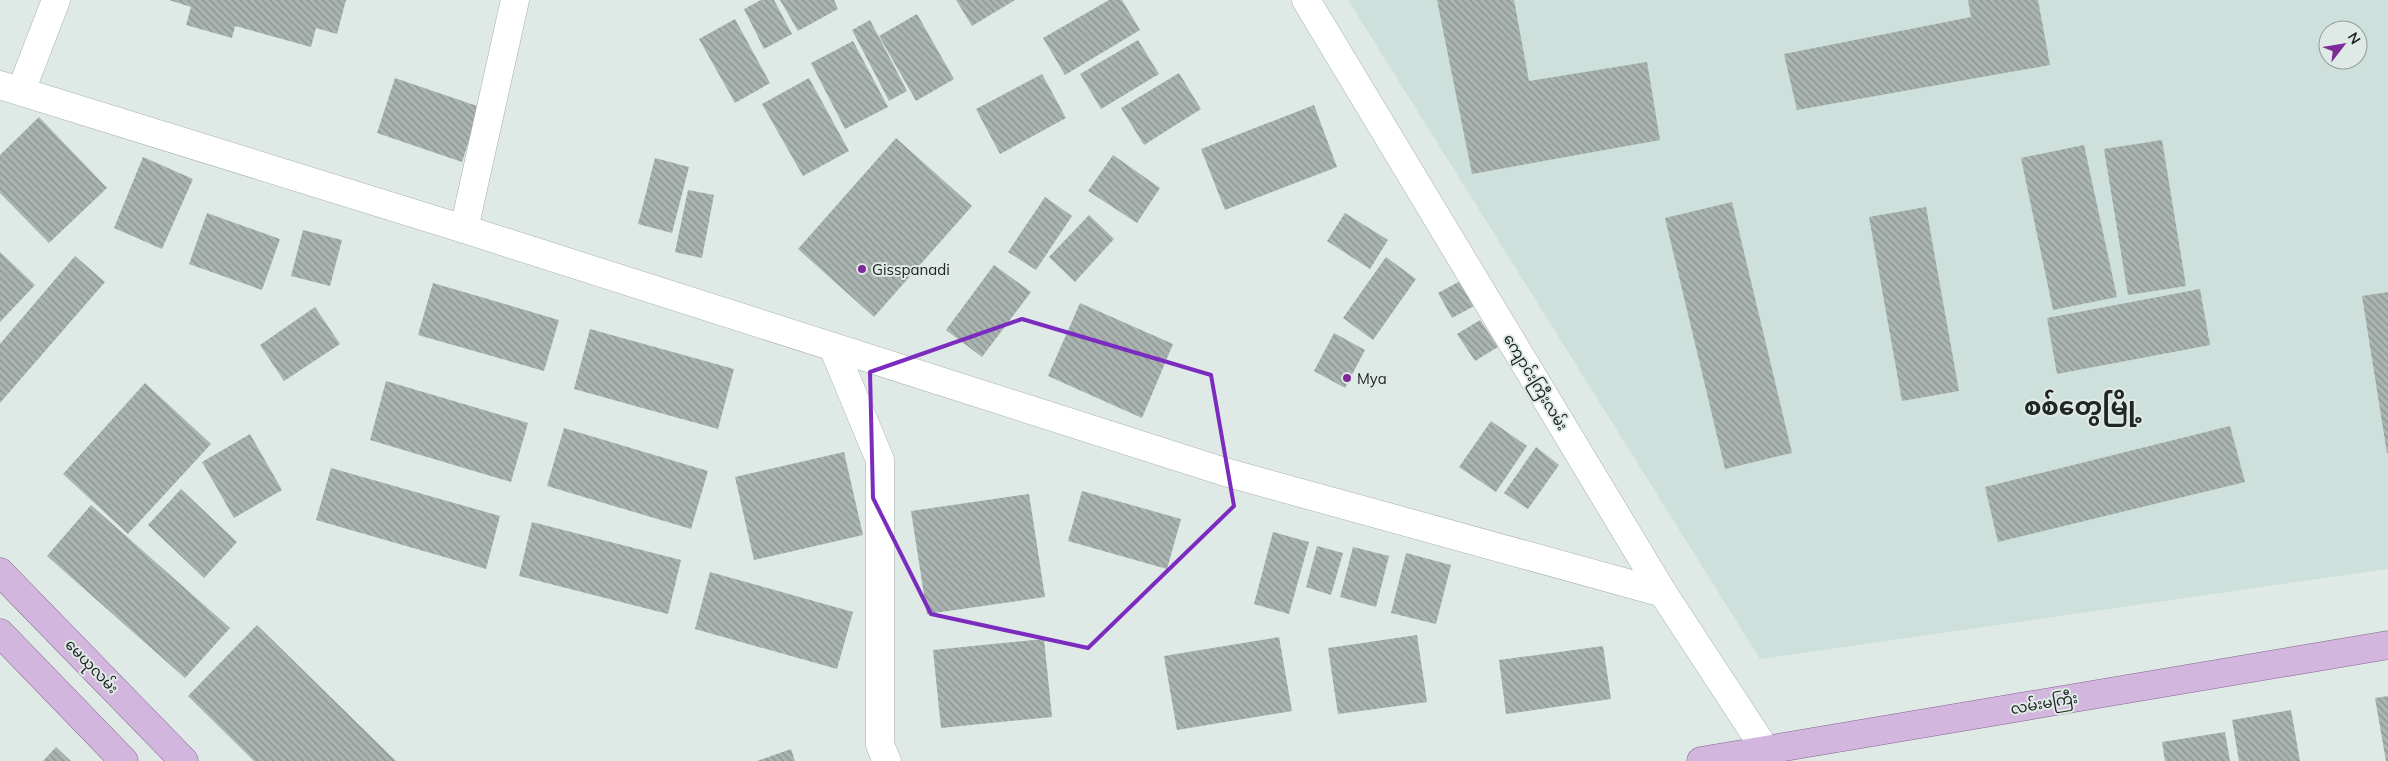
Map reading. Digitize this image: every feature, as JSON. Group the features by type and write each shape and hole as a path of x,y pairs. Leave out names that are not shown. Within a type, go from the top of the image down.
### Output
{"main road":[{"name":"မေယုလမ်း","path":"0,572 184,761"},
{"path":"0,633 124,761"},
{"name":"လမ်းမကြီး","path":"1701,761 1768,755 2388,645"}],"street":[{"path":"56,0 10,88 1225,472 1663,593"},
{"path":"464,230 515,0"},
{"name":"ကျောင်းကြီးလမ်း","path":"1306,0 1663,593 1768,755"},
{"path":"833,347 880,460 880,745 887,761"}],"highlighted area":[{"path":"1022,319 1211,375 1234,506 1088,648 931,614 873,498 870,372"}],"shaded area":[{"path":"1348,0 2388,0 2388,569 1760,659"}],"building":[{"path":"169,0 346,0 337,34 316,28 311,47 235,26 232,38 186,25 191,7"},
{"path":"761,0 774,0 792,34 764,49 744,9"},
{"path":"780,0 834,0 838,9 798,31"},
{"path":"956,0 1015,0 972,26"},
{"path":"1109,0 1122,0 1140,30 1065,75 1043,38"},
{"path":"1437,0 1514,0 1529,81 1647,62 1660,140 1472,174"},
{"path":"1968,0 2038,0 2050,65 1797,110 1784,54 1971,17"},
{"path":"917,14 954,79 916,101 879,36"},
{"path":"735,19 770,83 735,103 699,39"},
{"path":"870,20 907,91 889,101 852,30"},
{"path":"1138,40 1159,74 1101,109 1080,74"},
{"path":"853,41 888,107 845,129 811,63"},
{"path":"1179,73 1201,109 1144,145 1121,108"},
{"path":"1042,74 1066,118 1000,154 976,109"},
{"path":"395,78 480,107 462,162 377,133"},
{"path":"809,78 849,151 803,176 762,104"},
{"path":"1314,105 1337,167 1225,210 1201,149"},
{"path":"39,117 107,188 49,243 0,193 0,155"},
{"path":"896,138 972,206 874,317 798,249"},
{"path":"2162,140 2186,286 2128,295 2104,149"},
{"path":"2084,145 2117,297 2053,310 2021,158"},
{"path":"1113,155 1160,188 1137,223 1088,191"},
{"path":"143,157 193,179 162,249 114,228"},
{"path":"655,158 689,167 672,233 638,224"},
{"path":"688,190 714,195 702,258 675,252"},
{"path":"1045,197 1072,216 1036,270 1008,252"},
{"path":"1732,202 1792,453 1725,469 1665,218"},
{"path":"1926,207 1959,391 1902,401 1869,217"},
{"path":"207,213 280,239 262,290 189,264"},
{"path":"1345,213 1388,240 1370,269 1327,241"},
{"path":"1089,215 1114,239 1075,282 1049,257"},
{"path":"303,230 342,240 330,286 291,276"},
{"path":"0,252 35,285 0,322"},
{"path":"75,256 105,282 0,403 0,344"},
{"path":"1386,257 1416,279 1373,340 1343,318"},
{"path":"994,265 1031,292 982,357 946,330"},
{"path":"1460,281 1474,306 1452,318 1438,293"},
{"path":"433,283 559,320 544,371 418,335"},
{"path":"2200,289 2210,345 2057,374 2047,318"},
{"path":"2388,292 2388,453 2387,453 2362,296"},
{"path":"1080,303 1173,344 1142,418 1048,376"},
{"path":"315,307 340,344 284,381 260,345"},
{"path":"1480,320 1498,347 1475,361 1457,334"},
{"path":"590,329 734,369 718,429 574,389"},
{"path":"1334,333 1365,350 1345,388 1314,371"},
{"path":"386,381 528,423 511,482 370,440"},
{"path":"145,383 211,444 128,534 63,474"},
{"path":"1491,421 1527,446 1496,492 1459,467"},
{"path":"2230,426 2245,482 1998,542 1985,487"},
{"path":"564,428 708,471 691,529 547,486"},
{"path":"250,434 282,490 234,518 202,462"},
{"path":"1536,447 1559,465 1528,509 1504,493"},
{"path":"844,452 863,535 754,560 735,477"},
{"path":"331,468 500,516 486,569 316,520"},
{"path":"181,489 237,542 204,578 148,525"},
{"path":"1082,491 1181,519 1167,569 1068,541"},
{"path":"1029,494 1045,597 927,614 911,511"},
{"path":"91,505 230,628 185,678 47,556"},
{"path":"532,522 681,560 668,614 519,576"},
{"path":"1273,532 1309,542 1289,614 1254,604"},
{"path":"1317,546 1343,553 1331,595 1306,587"},
{"path":"1353,547 1389,556 1376,607 1340,597"},
{"path":"1406,553 1451,565 1436,624 1391,613"},
{"path":"710,572 853,612 837,669 695,629"},
{"path":"257,625 396,761 254,761 188,696"},
{"path":"1417,635 1427,702 1338,714 1328,648"},
{"path":"1279,637 1292,711 1177,730 1164,656"},
{"path":"1044,639 1052,717 941,728 933,650"},
{"path":"1603,646 1611,699 1506,714 1499,660"},
{"path":"2388,696 2388,761 2386,761 2375,698"},
{"path":"2291,710 2300,761 2239,761 2232,720"},
{"path":"2225,732 2230,761 2165,761 2162,742"},
{"path":"56,747 71,761 43,761"},
{"path":"791,749 795,761 757,761"}],"place":[{"name":"Gisspanadi","path":"862,269"},
{"name":"Mya","path":"1347,378"}],"district":[{"name":"စစ်တွေမြို့","path":"2083,405"}]}
